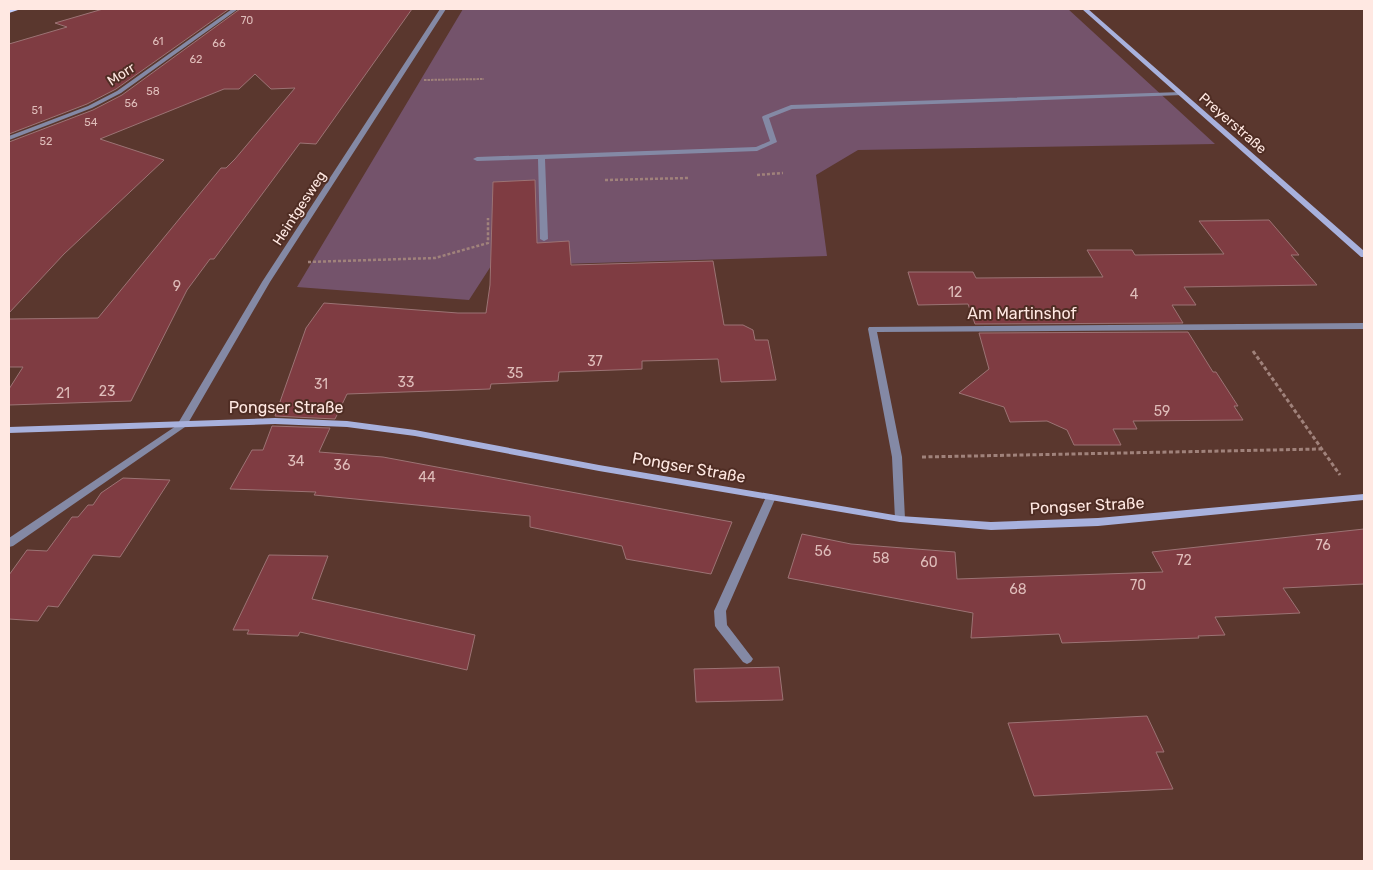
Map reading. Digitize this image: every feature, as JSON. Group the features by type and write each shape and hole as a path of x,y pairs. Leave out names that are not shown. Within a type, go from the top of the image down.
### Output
{"main road":[{"path":"9,11 18,9"},
{"name":"Preyerstraße","path":"1085,9 1364,255"},
{"name":"Pongser Straße","path":"9,430 275,421 347,424 415,433 900,519 990,526 1098,522 1360,497"}],"street":[{"name":"Morr","path":"9,138 90,107 118,92 235,9"},
{"name":"Heintgesweg","path":"182,425 280,260 443,9"},
{"path":"477,159 757,149 774,142 765,117 791,107 1181,94"},
{"path":"541,156 544,239"},
{"name":"Am Martinshof","path":"900,519 897,457 872,329 1364,326"},
{"path":"9,543 182,425"},
{"path":"747,659 721,626 720,611 771,497"}],"path":[{"path":"399,79 484,80"},
{"path":"280,260 311,262 435,258 488,243 488,218"},
{"path":"1237,328 1321,449 1360,497"},
{"path":"897,457 1321,449"}],"shaded area":[{"path":"463,9 1068,9 1215,144 858,150 816,175 827,256 491,266 469,300 297,287"}],"building":[{"path":"103,9 229,9 116,89 87,104 9,134 9,44 67,27 55,23"},
{"path":"240,9 412,9 316,144 300,143 214,259 210,259 187,290 131,401 9,405 9,389 23,367 9,367 9,319 98,318 221,168 226,168 235,159 295,88 271,89 255,74 239,89 224,89 100,139 164,160 64,254 9,313 9,142 93,110 122,95"},
{"path":"535,180 537,243 569,241 571,265 713,261 724,325 743,325 753,330 755,340 768,340 776,380 721,382 718,359 642,361 642,369 559,372 558,381 491,384 490,389 347,394 335,419 275,416 306,328 324,303 458,313 486,313 490,285 493,182"},
{"path":"1269,220 1299,255 1291,255 1317,285 1184,287 1196,305 1172,305 1183,323 975,324 968,304 918,305 908,272 973,272 976,278 1103,277 1087,250 1132,250 1135,255 1224,254 1199,221"},
{"path":"1188,332 1213,372 1216,372 1238,406 1234,406 1243,420 1133,421 1137,429 1113,429 1121,445 1074,445 1067,430 1047,421 1010,422 1004,407 959,393 989,369 979,333"},
{"path":"272,426 330,428 319,452 383,457 732,522 711,574 626,559 622,546 530,527 530,516 314,495 316,492 230,489 252,450 263,450"},
{"path":"123,478 170,480 120,557 93,555 58,607 48,606 38,621 9,619 9,575 27,550 47,551 72,517 78,517 88,505 93,505 101,493"},
{"path":"1364,529 1364,584 1283,588 1300,613 1215,617 1225,635 1198,636 1199,638 1062,643 1059,634 971,638 973,613 788,578 802,534 851,544 955,552 957,579 1163,572 1152,552"},
{"path":"269,555 328,556 312,599 475,635 467,670 300,632 298,636 247,634 249,630 233,630"},
{"path":"779,667 783,700 696,702 694,669"},
{"path":"1147,716 1164,752 1156,752 1173,789 1034,796 1008,723"}]}
